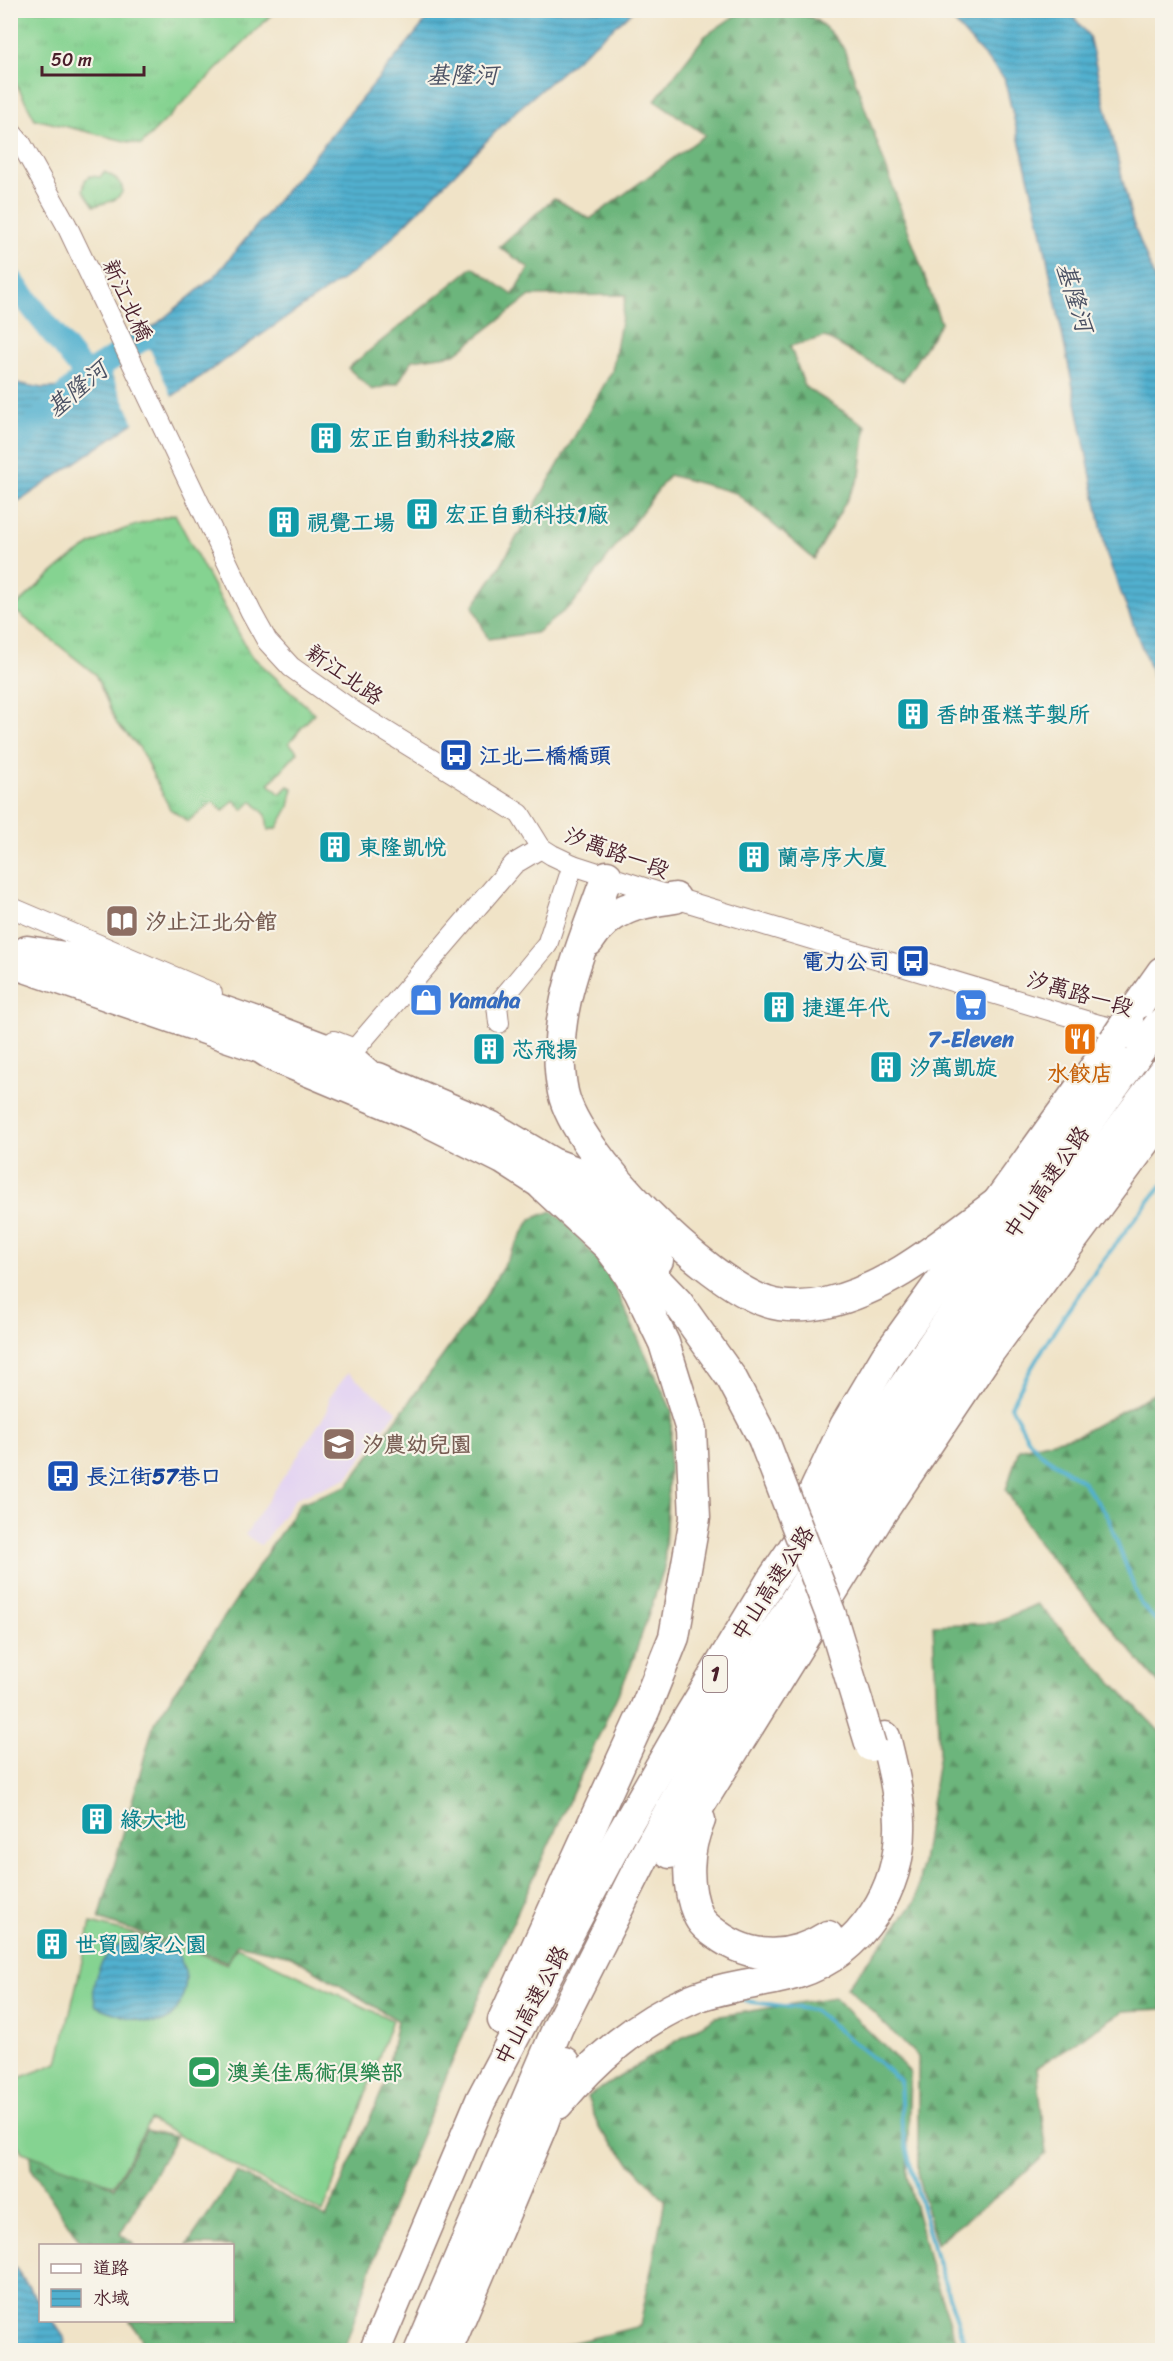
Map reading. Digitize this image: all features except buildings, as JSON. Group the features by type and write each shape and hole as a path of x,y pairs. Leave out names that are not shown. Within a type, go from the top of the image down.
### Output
{"highway":[{"path":"607,876 569,982 562,1021 560,1057 563,1093 587,1144 640,1207 723,1279 767,1302 796,1306 825,1304 862,1291 907,1268 997,1203"},
{"path":"578,959 595,931 606,919 638,903 675,898"},
{"path":"10,952 29,951 71,958 279,1046 338,1069 366,1073 490,1126 548,1174 678,1303 771,1437 898,1803 898,1846 892,1876 884,1898 858,1935 840,1951 799,1972 694,1998 648,2021 620,2040 584,2073 543,2123"},
{"path":"10,962 126,1001 257,1035 275,1057 423,1119 503,1159 548,1174 587,1176 640,1207"},
{"path":"771,1581 845,1426 886,1357 1162,972"},
{"path":"10,983 126,1001"},
{"name":"中山高速公路","path":"375,2350 481,2100 618,1840 771,1581 982,1272 1156,1033"},
{"name":"中山高速公路","path":"420,2350 558,2027 643,1859 715,1728 833,1540 994,1299 1162,1072"},
{"path":"447,2350 543,2123 549,2100 582,2022 683,1828 878,1518 990,1351 1162,1119"},
{"path":"481,2100 506,2011 645,1709 674,1637 695,1518 691,1430 664,1342 639,1291 619,1260 548,1174"},
{"path":"728,1757 698,1825 690,1856 690,1889 698,1917 708,1929 734,1947 784,1954 804,1949 845,1925 856,1912 876,1873 882,1821 878,1741"}],"street":[{"name":"新江北橋","path":"16,138 66,224 185,478"},
{"name":"新江北路","path":"185,478 267,641 291,667 353,711 519,814 541,848"},
{"name":"汐萬路一段","path":"10,907 228,1000 355,1049 514,864 541,848 573,865 675,898 1099,1025 1156,1033"},
{"path":"499,1023 497,1005 547,945 573,865"}],"shaded area":[{"name":"汐農幼兒園","path":"348,1373 397,1411 347,1478 296,1498 261,1545 245,1535 328,1410 329,1398"}],"green space":[{"path":"10,11 275,11 141,145 35,119 11,74"},
{"path":"765,11 791,12 810,17 827,29 844,49 941,323 903,381 825,337 790,346 805,387 866,426 860,476 814,559 736,493 669,475 573,604 536,633 488,639 473,606 499,568 612,371 626,295 530,296 455,354 412,360 398,383 372,390 348,368 473,267 513,295 529,268 499,247 554,198 590,219 705,135 655,100 705,36 736,15"},
{"path":"104,172 119,182 121,193 113,200 94,206 83,190 85,180 90,176 100,177"},
{"path":"175,514 250,654 314,713 289,743 298,752 269,784 280,794 288,786 293,788 289,807 277,828 268,830 266,815 252,801 243,810 234,800 223,811 213,802 188,821 170,809 139,747 117,724 95,674 13,609 61,566 92,544 122,530"},
{"path":"552,1211 563,1220 606,1269 672,1411 664,1569 631,1666 485,1983 393,2204 344,2350 144,2350 141,2337 131,2322 234,2322 234,2244 188,2244 237,2172 326,2218 385,2084 397,2020 291,1956 237,1944 227,1962 99,1919 154,1723 300,1503 347,1486 481,1304 531,1219"},
{"path":"1162,1389 1162,1687 1038,1543 1006,1490 1019,1449 1078,1435"},
{"path":"1037,1604 1162,1734 1162,2009 1123,2011 1037,2067 1046,2154 1013,2184 936,2243 918,2178 918,2057 847,1987 916,1901 939,1753 933,1625 994,1623"},
{"name":"澳美佳馬術俱樂部","path":"91,1923 177,1945 227,1964 237,1947 392,2020 323,2213 150,2120 114,2185 22,2152 11,2134 11,2081 58,2063"},
{"path":"834,1997 910,2072 907,2176 933,2274 959,2348 964,2350 543,2350 640,2326 665,2200 600,2130 587,2097 715,2017"},
{"path":"146,2130 176,2137 120,2234 134,2244 81,2244 31,2168 30,2155 71,2163 114,2188"}],"water":[{"name":"基隆河","path":"434,11 633,11 516,111 369,261 11,507 11,382 42,388 80,387 215,276"},
{"name":"基隆河","path":"944,11 1069,11 1089,36 1132,220 1162,298 1162,700 1107,556 1041,229 1004,78"},
{"path":"134,1940 165,1945 176,1950 185,1970 186,1983 182,1998 171,2017 165,2021 154,2023 137,2020 96,2006 94,1985 101,1965 115,1949"},
{"path":"10,2260 39,2302 39,2322 54,2322 64,2337 66,2350 11,2350"}],"pier":[{"path":"142,332 173,399 135,425 106,362"}],"waterway":[{"path":"10,279 86,375"},
{"name":"基隆河","path":"10,449 86,375 144,338"},
{"path":"1162,1185 1080,1292 1043,1349 1011,1406 1028,1439 1040,1453 1083,1482 1108,1517 1140,1603 1162,1627"},
{"path":"745,2001 814,2010 900,2080 902,2127 936,2258 965,2343 984,2350"}],"place":[{"name":"宏正自動科技2廠","path":"326,438"},
{"name":"宏正自動科技1廠","path":"422,514"},
{"name":"視覺工場","path":"284,522"},
{"name":"香帥蛋糕芋製所","path":"913,714"},
{"name":"江北二橋橋頭","path":"456,755"},
{"name":"東隆凱悅","path":"335,847"},
{"name":"蘭亭序大廈","path":"754,857"},
{"name":"汐止江北分館","path":"122,921"},
{"name":"電力公司","path":"913,961"},
{"name":"Yamaha","path":"426,1000"},
{"name":"7-Eleven","path":"971,1005"},
{"name":"捷運年代","path":"779,1007"},
{"name":"水餃店","path":"1080,1039"},
{"name":"芯飛揚","path":"489,1049"},
{"name":"汐萬凱旋","path":"886,1067"},
{"name":"汐農幼兒園","path":"339,1444"},
{"name":"長江街57巷口","path":"63,1476"},
{"name":"綠大地","path":"97,1819"},
{"name":"世貿國家公園","path":"52,1944"},
{"name":"澳美佳馬術俱樂部","path":"204,2072"}]}
